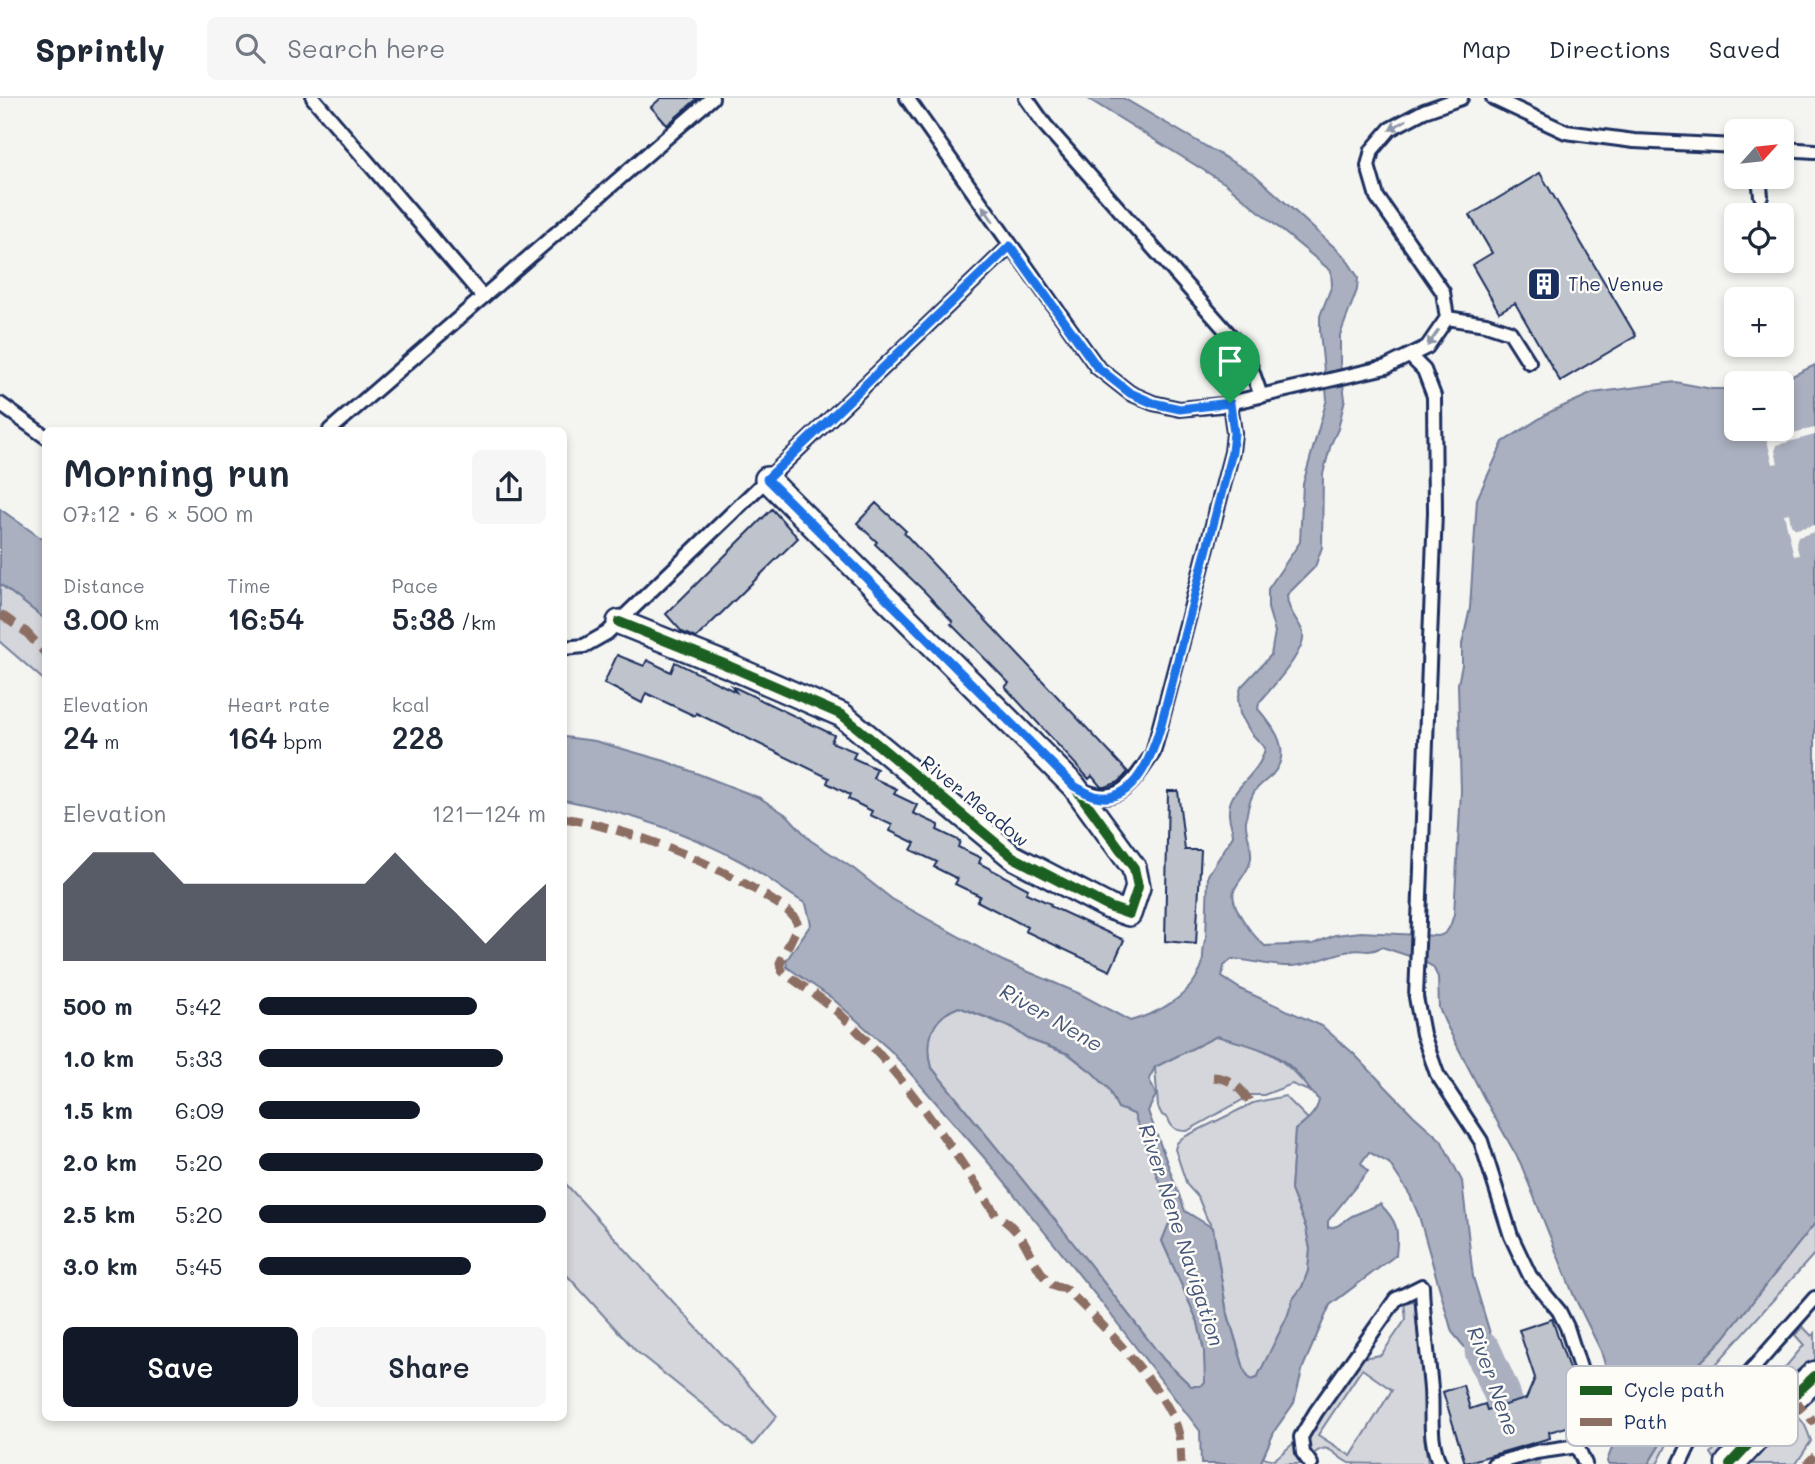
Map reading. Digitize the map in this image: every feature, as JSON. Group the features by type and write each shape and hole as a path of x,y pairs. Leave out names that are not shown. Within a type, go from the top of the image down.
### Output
{"street":[{"name":"River Meadow","path":"619,622 842,715 1013,857 1109,907 1129,914 1138,887 1134,868 1074,786 767,479"},
{"path":"1798,1392 1815,1376"},
{"path":"1730,1464 1747,1446"}],"lane":[{"path":"313,98 483,297"},
{"path":"333,427 712,98"},
{"path":"907,98 1097,367 1130,393 1153,403 1180,409 1230,403 1386,367 1427,347 1447,318 1443,292 1377,197 1368,166 1372,150 1390,129 1424,111 1461,98"},
{"path":"1026,98 1045,125 1236,342 1248,359 1261,396"},
{"path":"1493,98 1566,132 1634,141 1724,145"},
{"path":"1794,150 1815,151"},
{"path":"1760,189 1760,196"},
{"path":"567,648 584,646 595,641 619,622 1010,246"},
{"path":"1447,318 1486,324 1510,332 1529,362"},
{"path":"1411,357 1424,370 1434,396 1435,453 1416,998 1423,1034 1437,1074 1481,1141 1511,1236 1530,1276 1559,1311 1579,1366"},
{"path":"1074,786 1097,797 1121,792 1139,776 1153,753 1232,452 1234,433 1230,403"},
{"path":"0,404 42,434"},
{"path":"1311,1464 1303,1453 1301,1437 1316,1412 1396,1299 1422,1286 1431,1388 1431,1435 1440,1464"},
{"path":"1755,1366 1815,1298"},
{"path":"1500,1462 1536,1452 1577,1446 1585,1464"},
{"path":"1679,1464 1688,1446"}],"shaded area":[{"path":"0,584 42,617 42,678 0,642"},
{"path":"959,1007 1068,1054 1108,1088 1118,1108 1134,1114 1172,1216 1162,1241 1198,1322 1204,1351 1206,1383 1191,1386 1164,1360 932,1068 929,1048 932,1031 942,1017"},
{"path":"1217,1036 1270,1054 1290,1068 1311,1092 1292,1084 1264,1095 1247,1095 1187,1131 1174,1128 1158,1107 1155,1067"},
{"path":"1285,1096 1308,1119 1295,1130 1291,1190 1306,1228 1310,1249 1308,1271 1257,1378 1250,1380 1245,1372 1226,1307 1213,1228 1198,1197 1187,1185 1175,1149 1182,1138 1253,1103"},
{"path":"567,1185 777,1416 753,1445 636,1351 567,1275"},
{"path":"1815,1223 1815,1253 1714,1366 1697,1366 1723,1339"},
{"path":"1415,1301 1419,1309 1429,1409 1424,1436 1428,1464 1349,1463 1327,1449 1317,1451 1311,1456 1307,1443 1312,1431 1361,1358 1381,1355 1406,1319 1404,1302","holes":["1362,1369 1392,1390 1351,1456 1318,1435"]},
{"path":"1803,1327 1812,1336 1815,1333 1815,1359 1798,1375 1798,1366 1786,1366 1804,1345 1795,1335"},
{"path":"1798,1417 1801,1420 1811,1441 1796,1464 1744,1464 1761,1446 1798,1446"},
{"path":"1295,1442 1301,1464 1260,1464 1263,1457 1274,1460"},
{"path":"1659,1446 1666,1446 1657,1464 1648,1464"},
{"path":"1717,1446 1731,1446 1717,1462 1711,1453"}],"water":[{"name":"River Nene Navigation","path":"1087,98 1123,98 1255,175 1345,257 1358,277 1357,290 1340,335 1340,363 1345,399 1323,474 1322,547 1315,567 1287,595 1288,605 1302,630 1301,647 1259,703 1258,709 1279,740 1281,758 1272,775 1257,788 1250,801 1246,822 1251,858 1233,897 1244,921 1265,946 1313,944 1335,935 1361,932 1438,936 1445,933 1451,925 1454,914 1461,791 1458,684 1462,644 1470,608 1477,499 1503,442 1550,412 1593,393 1675,382 1724,389 1724,441 1794,441 1794,375 1815,365 1815,1223 1723,1339 1697,1366 1605,1366 1520,1162 1445,1022 1439,1008 1438,977 1433,967 1421,960 1382,947 1372,951 1343,952 1292,966 1232,959 1224,966 1222,977 1242,990 1322,1026 1441,1140 1462,1181 1473,1277 1496,1353 1507,1368 1515,1394 1487,1403 1486,1390 1477,1362 1452,1332 1419,1216 1410,1195 1389,1163 1369,1152 1361,1163 1368,1171 1328,1221 1328,1228 1380,1204 1391,1216 1396,1227 1396,1255 1330,1305 1303,1367 1294,1403 1275,1430 1260,1464 1201,1464 1200,1431 1098,1298 988,1162 891,1051 833,999 787,967 786,961 811,924 806,904 750,867 700,841 633,817 567,801 567,737 595,741 665,761 760,798 788,816 810,840 854,869 892,899 1003,961 1078,993 1130,1021 1163,1008 1191,986 1202,965 1206,938 1208,875 1233,836 1229,817 1233,796 1257,767 1265,748 1251,733 1240,714 1238,699 1241,687 1271,655 1275,632 1268,608 1268,589 1300,542 1303,484 1327,399 1320,316 1332,285 1331,271 1226,184","holes":["959,1007 1012,1027 1028,1039 1069,1054 1108,1088 1118,1108 1134,1114 1172,1216 1162,1241 1198,1322 1204,1351 1205,1383 1200,1386 1191,1386 1164,1360 932,1068 929,1048 932,1031 942,1017","1217,1036 1258,1048 1277,1057 1294,1070 1319,1100 1313,1113 1295,1130 1291,1190 1306,1228 1310,1249 1308,1271 1302,1287 1293,1299 1257,1378 1250,1380 1245,1372 1226,1308 1213,1228 1185,1211 1148,1111 1156,1095 1149,1079 1155,1067"]},
{"path":"0,509 42,539 42,617 0,584"},
{"path":"1613,1446 1659,1446 1648,1464 1608,1464"}],"pier":[{"path":"1815,428 1815,435 1794,441 1794,433"},
{"path":"1767,441 1792,441 1777,445 1775,451 1778,463 1773,464"},
{"path":"1789,513 1791,525 1796,529 1815,525 1815,532 1798,537 1796,543 1799,555 1794,556 1784,514"}],"building":[{"path":"661,98 698,98 667,125 651,107"},
{"name":"The Venue","path":"1540,173 1636,336 1560,381 1515,303 1499,312 1472,265 1492,253 1470,215"},
{"path":"876,503 906,531 904,533 1128,772 1119,782 1101,787 1092,776 1089,779 1005,687 1009,683 951,624 953,622 925,592 875,544 877,542 857,523"},
{"path":"772,509 798,538 696,638 682,632 666,614"},
{"path":"617,655 644,666 647,660 671,672 675,662 834,735 831,742 856,752 853,758 877,769 873,778 897,789 894,794 917,805 913,813 939,825 937,830 960,841 958,847 981,858 979,863 1028,889 1026,893 1051,904 1050,906 1124,940 1110,971 1025,931 1027,927 977,901 980,896 955,884 958,879 934,867 937,862 911,850 915,843 890,831 892,825 870,815 872,811 848,799 850,795 827,783 829,778 696,713 695,716 646,693 642,703 604,683"},
{"path":"1168,791 1178,791 1185,850 1201,850 1196,944 1165,941"},
{"path":"1552,1319 1568,1366 1566,1427 1549,1432 1550,1438 1465,1463 1443,1392 1463,1385 1470,1409 1485,1404 1487,1410 1526,1399 1535,1378 1519,1330"}],"waterway":[{"name":"River Nene","path":"1483,1351 1502,1394 1522,1464"}],"marked path":[{"path":"0,614 26,632 42,650"},
{"path":"567,819 616,830 669,848 744,883 789,912 798,925 780,963 782,971 835,1010 885,1061 943,1137 996,1215 1020,1236 1044,1276 1050,1283 1064,1288 1077,1300 1146,1376 1172,1415 1179,1435 1181,1464"},
{"path":"1213,1077 1234,1084 1249,1101"},
{"path":"1798,1404 1815,1423"},
{"path":"1807,1464 1815,1456"}],"cycle path":[{"path":"619,622 842,715 1013,857 1109,907 1129,914 1138,887 1134,868 1074,786 767,479"},
{"path":"1798,1392 1815,1376"},
{"path":"1730,1464 1747,1446"}],"place":[{"name":"The Venue","path":"1544,284"}],"route":[{"path":"1010,246 1097,367 1112,381 1153,403 1180,409 1230,403 1234,433 1232,452 1153,753 1131,785 1109,796 1097,797 1074,786 1049,763 767,479 1010,246"}]}
